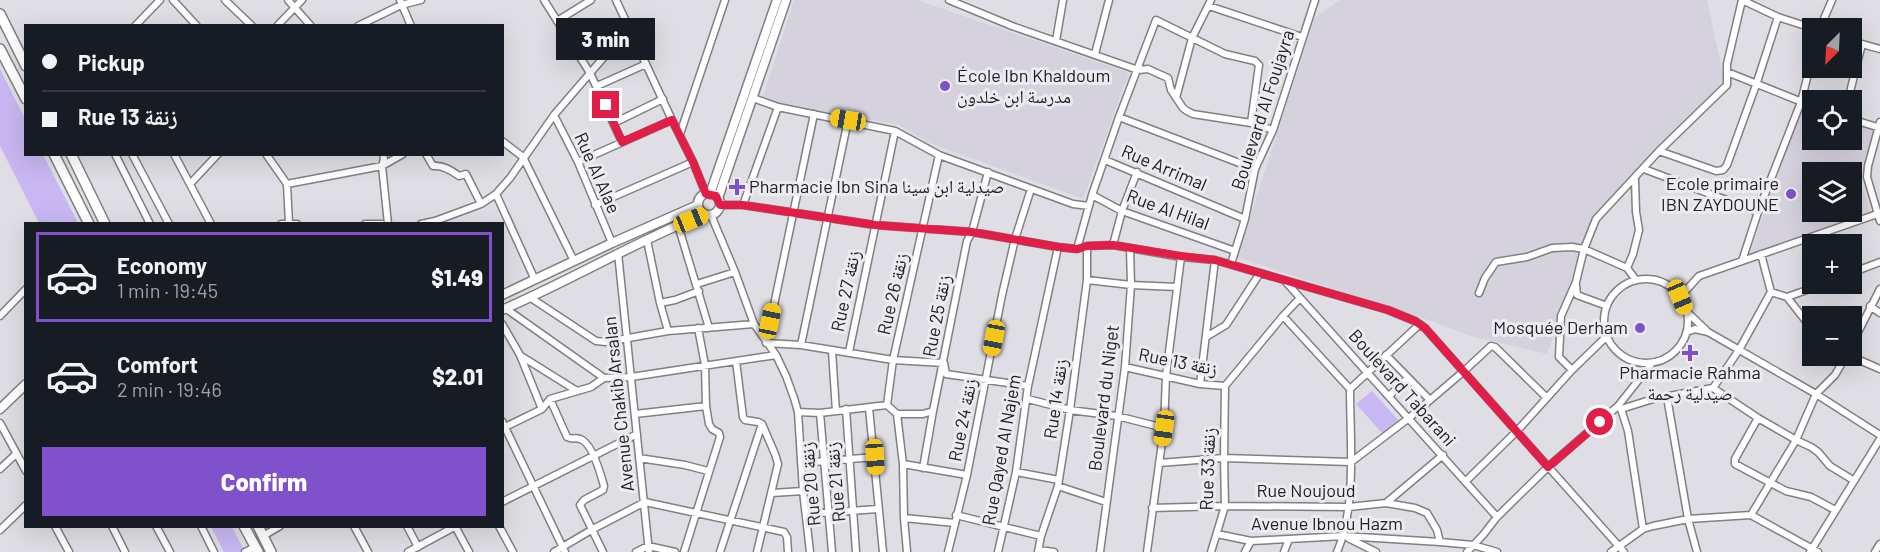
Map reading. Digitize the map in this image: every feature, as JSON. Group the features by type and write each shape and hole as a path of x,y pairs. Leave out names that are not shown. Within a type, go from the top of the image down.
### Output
{"main road":[{"path":"504,309 531,298 678,225 718,211 713,198 777,0"},
{"path":"713,198 753,98 786,0"},
{"path":"0,14 24,62"},
{"path":"0,49 24,95"},
{"path":"55,156 88,222"},
{"path":"72,156 104,222"},
{"path":"708,215 700,211 699,199 713,198"},
{"path":"504,295 698,205"},
{"path":"0,409 24,386"},
{"path":"245,528 256,550"},
{"path":"259,528 271,552"}],"street":[{"path":"137,24 160,0"},
{"path":"173,0 195,24"},
{"path":"225,0 250,24"},
{"path":"288,0 309,24"},
{"path":"279,24 302,0"},
{"path":"362,24 400,2 421,0"},
{"path":"544,0 590,72 622,142"},
{"path":"557,21 591,0"},
{"path":"616,0 672,120 713,198 793,214 875,225 972,232 1077,249 1087,246 1113,245 1215,260 1388,310 1420,324 1624,552"},
{"path":"680,134 725,0"},
{"path":"949,0 1012,26 1138,70 1148,69 1168,78 1176,98 1183,108 1193,114 1251,123 1273,130"},
{"path":"1056,41 1063,0"},
{"path":"1095,54 1109,0"},
{"name":"Boulevard Al Foujayra","path":"1231,264 1245,219 1255,169 1273,130 1315,0"},
{"path":"1572,370 1559,357 1561,316 1576,282 1584,249 1596,219 1659,151 1727,85 1727,64 1742,0 1778,17 1802,25"},
{"path":"1824,18 1832,0"},
{"path":"400,2 410,24"},
{"path":"1176,98 1192,38 1210,3 1302,37"},
{"path":"1659,151 1716,171 1724,170 1756,85 1778,17"},
{"path":"140,20 144,24"},
{"path":"1077,249 1092,195 1156,20 1225,54 1255,61 1259,65 1251,123"},
{"path":"436,222 481,204 496,194 510,178 554,115 629,28"},
{"path":"1862,44 1880,49"},
{"path":"597,86 646,64"},
{"path":"1727,72 1801,102"},
{"path":"1742,261 1758,212 1801,102 1807,78"},
{"path":"753,98 778,107 895,131 939,155 1073,204 1089,206"},
{"path":"614,123 663,99"},
{"path":"743,205 778,107"},
{"path":"766,343 814,114"},
{"name":"Rue Al Alae","path":"554,115 578,162 612,243"},
{"path":"1119,117 1255,169"},
{"path":"578,162 672,120"},
{"path":"801,345 848,120"},
{"path":"1680,297 1699,276 1879,216 1867,177 1880,126 1862,122"},
{"name":"Rue 27 زنقة","path":"849,352 895,131"},
{"path":"504,142 524,157 574,261"},
{"name":"Rue 26 زنقة","path":"887,405 893,360 939,155"},
{"path":"116,156 149,222"},
{"path":"133,156 169,222"},
{"path":"175,156 210,222"},
{"path":"190,184 216,156"},
{"path":"269,156 287,184 289,222"},
{"path":"383,156 382,166 388,222"},
{"path":"287,184 382,166 400,156"},
{"path":"427,156 433,166 439,165 459,176 466,174 481,204"},
{"name":"Rue Arrimal","path":"1105,160 1245,219"},
{"path":"595,205 693,162"},
{"path":"1644,169 1758,212"},
{"name":"Rue 25 زنقة","path":"923,468 967,241 972,232 988,172"},
{"path":"1113,245 1122,211 1137,172"},
{"path":"1627,268 1639,230 1635,179"},
{"name":"Rue 24 زنقة","path":"948,552 967,475 1015,239 1031,189"},
{"path":"496,194 535,280"},
{"name":"Rue Al Hilal","path":"1092,195 1122,211 1235,251"},
{"path":"708,215 735,272 754,324 776,355 786,376 798,412 802,491 810,552"},
{"path":"678,225 709,328"},
{"path":"647,240 668,331"},
{"name":"Rue 14 زنقة","path":"1038,551 1059,483 1087,280 1087,246"},
{"path":"1479,293 1485,278 1496,262 1527,257 1561,246 1584,249 1627,268 1636,280"},
{"name":"Rue Qayed Al Najem","path":"998,552 1016,472 1028,386 1058,247"},
{"name":"Boulevard du Niget","path":"1100,552 1125,367 1131,285 1130,248"},
{"name":"Avenue Chakib Arsalan","path":"618,253 648,549"},
{"path":"1619,408 1713,388 1739,350 1771,292 1761,254"},
{"path":"1147,552 1164,428 1166,376 1181,256"},
{"path":"1200,384 1215,260"},
{"path":"1862,269 1880,262"},
{"path":"660,303 675,300 735,272"},
{"path":"1206,336 1226,325 1260,273"},
{"path":"1087,280 1177,287"},
{"name":"Boulevard Tabarani","path":"1284,280 1497,517"},
{"path":"1611,552 1643,530 1688,519 1751,515 1813,551 1835,510 1880,437 1816,394 1708,332 1687,311 1680,297 1663,283 1636,280 1618,290 1607,306 1604,316 1607,336 1622,356 1636,362 1652,363 1670,356 1677,349 1686,332 1687,311"},
{"path":"1576,282 1577,295 1607,306"},
{"path":"1862,323 1880,289"},
{"path":"0,316 24,291"},
{"path":"1771,292 1787,297 1802,316"},
{"path":"1787,297 1802,292"},
{"path":"531,298 596,341 606,342 668,331 754,324"},
{"path":"1225,386 1300,298"},
{"path":"1870,306 1880,313"},
{"path":"504,309 603,378"},
{"path":"1283,316 1350,389 1349,507 1344,536 1337,552"},
{"path":"1350,389 1420,324"},
{"path":"504,327 520,355 542,409"},
{"path":"684,552 720,437 719,433 709,424 705,365 698,328"},
{"path":"1686,332 1695,329 1708,332"},
{"path":"1466,481 1607,336"},
{"path":"766,343 801,345 893,360 944,363 946,375 1028,386"},
{"path":"1159,463 1224,458 1351,462 1409,418 1491,345 1547,398"},
{"path":"831,351 836,411"},
{"path":"520,355 577,391"},
{"path":"563,549 504,424 542,409 550,399 591,387 603,378 631,377 776,355"},
{"path":"1386,355 1430,400"},
{"path":"736,361 742,417 745,420 762,424 778,464 757,552"},
{"path":"1862,362 1880,369"},
{"path":"1467,552 1497,517 1548,467 1619,408 1652,363"},
{"path":"1751,515 1796,440 1816,394 1841,366"},
{"name":"Rue 13 زنقة","path":"1125,367 1200,384 1225,386"},
{"path":"1389,396 1408,378"},
{"name":"Rue 33 زنقة","path":"1211,552 1225,506 1225,386"},
{"path":"1713,388 1758,418 1818,452 1830,466 1853,480"},
{"path":"1667,397 1688,519 1697,552"},
{"path":"550,399 567,437 571,440 583,440 594,455 604,486 603,490 584,500 580,505 603,552"},
{"path":"1028,399 1070,410 1118,416 1164,428"},
{"path":"798,412 820,413 887,405 897,414 903,464 907,552"},
{"path":"635,414 706,406"},
{"path":"869,408 883,552"},
{"path":"1619,408 1628,431 1643,530"},
{"name":"Rue 21 زنقة","path":"846,409 856,552"},
{"path":"897,414 923,414 933,411"},
{"name":"Rue 20 زنقة","path":"820,413 832,552"},
{"path":"1758,418 1734,461 1736,465 1790,492 1811,497 1835,510"},
{"path":"0,423 24,468"},
{"path":"720,552 762,424"},
{"path":"504,501 637,434"},
{"path":"0,469 16,454"},
{"path":"1386,503 1443,455"},
{"path":"801,463 875,457"},
{"path":"639,458 708,471"},
{"path":"903,464 967,475"},
{"path":"1016,472 1059,483 1106,502"},
{"path":"772,493 802,491"},
{"path":"554,552 645,502 784,532 787,537 788,552"},
{"name":"Rue Noujoud","path":"1152,508 1349,507 1386,503 1415,508 1427,513 1437,530 1440,542"},
{"path":"0,530 24,507"},
{"path":"806,514 878,510"},
{"path":"956,515 1041,536"},
{"path":"904,519 955,523"},
{"path":"56,528 69,552"},
{"path":"113,528 125,552"},
{"path":"157,528 170,552"},
{"path":"202,528 214,552"},
{"path":"263,536 277,528"},
{"path":"355,528 368,552"},
{"path":"408,528 418,547"},
{"path":"408,552 454,528"},
{"path":"457,528 469,552"},
{"path":"500,528 513,552"},
{"name":"Avenue Ibnou Hazm","path":"1217,534 1251,541 1344,536 1440,542 1473,545 1497,552"},
{"path":"1344,536 1376,552"},
{"path":"1284,552 1289,539"},
{"path":"1245,552 1251,541"},
{"path":"1875,552 1880,544"},
{"path":"636,552 648,549 675,552"},
{"path":"245,552 256,550"},
{"path":"1038,551 1054,552"}],"shaded area":[{"name":"École Ibn Khaldoum مدرسة ابن خلدون","path":"794,0 917,0 1129,73 1083,199 927,142 899,125 872,120 834,118 762,100"},
{"path":"1340,0 1707,0 1725,84 1594,223 1579,254 1547,354 1471,336 1237,257 1315,17"},
{"path":"0,69 24,117 24,156 44,156 77,222 38,222 0,146"},
{"name":"Ecole primaire IBN ZAYDOUNE","path":"1801,103 1802,150 1862,150 1862,123 1876,127 1862,168 1862,162 1802,162 1802,222 1839,222 1750,254"},
{"name":"Ecole primaire IBN ZAYDOUNE","path":"1862,186 1870,211 1862,214"},
{"path":"1372,391 1399,421 1384,435 1356,404"},
{"path":"212,528 233,528 245,552 224,552"}],"place":[{"name":"École Ibn Khaldoum مدرسة ابن خلدون","path":"945,86"},
{"name":"Pharmacie Ibn Sina صيدلية ابن سينا","path":"737,187"},
{"name":"Ecole primaire IBN ZAYDOUNE","path":"1791,194"},
{"name":"Mosquée Derham","path":"1640,328"},
{"name":"Pharmacie Rahma صيدلية رحمة","path":"1690,353"}],"route":[{"path":"606,105 622,142 672,120 706,194 716,196 720,205 743,205 875,225 972,232 1058,247 1077,249 1087,246 1113,245 1215,260 1388,310 1420,324 1548,467 1600,422"}]}
